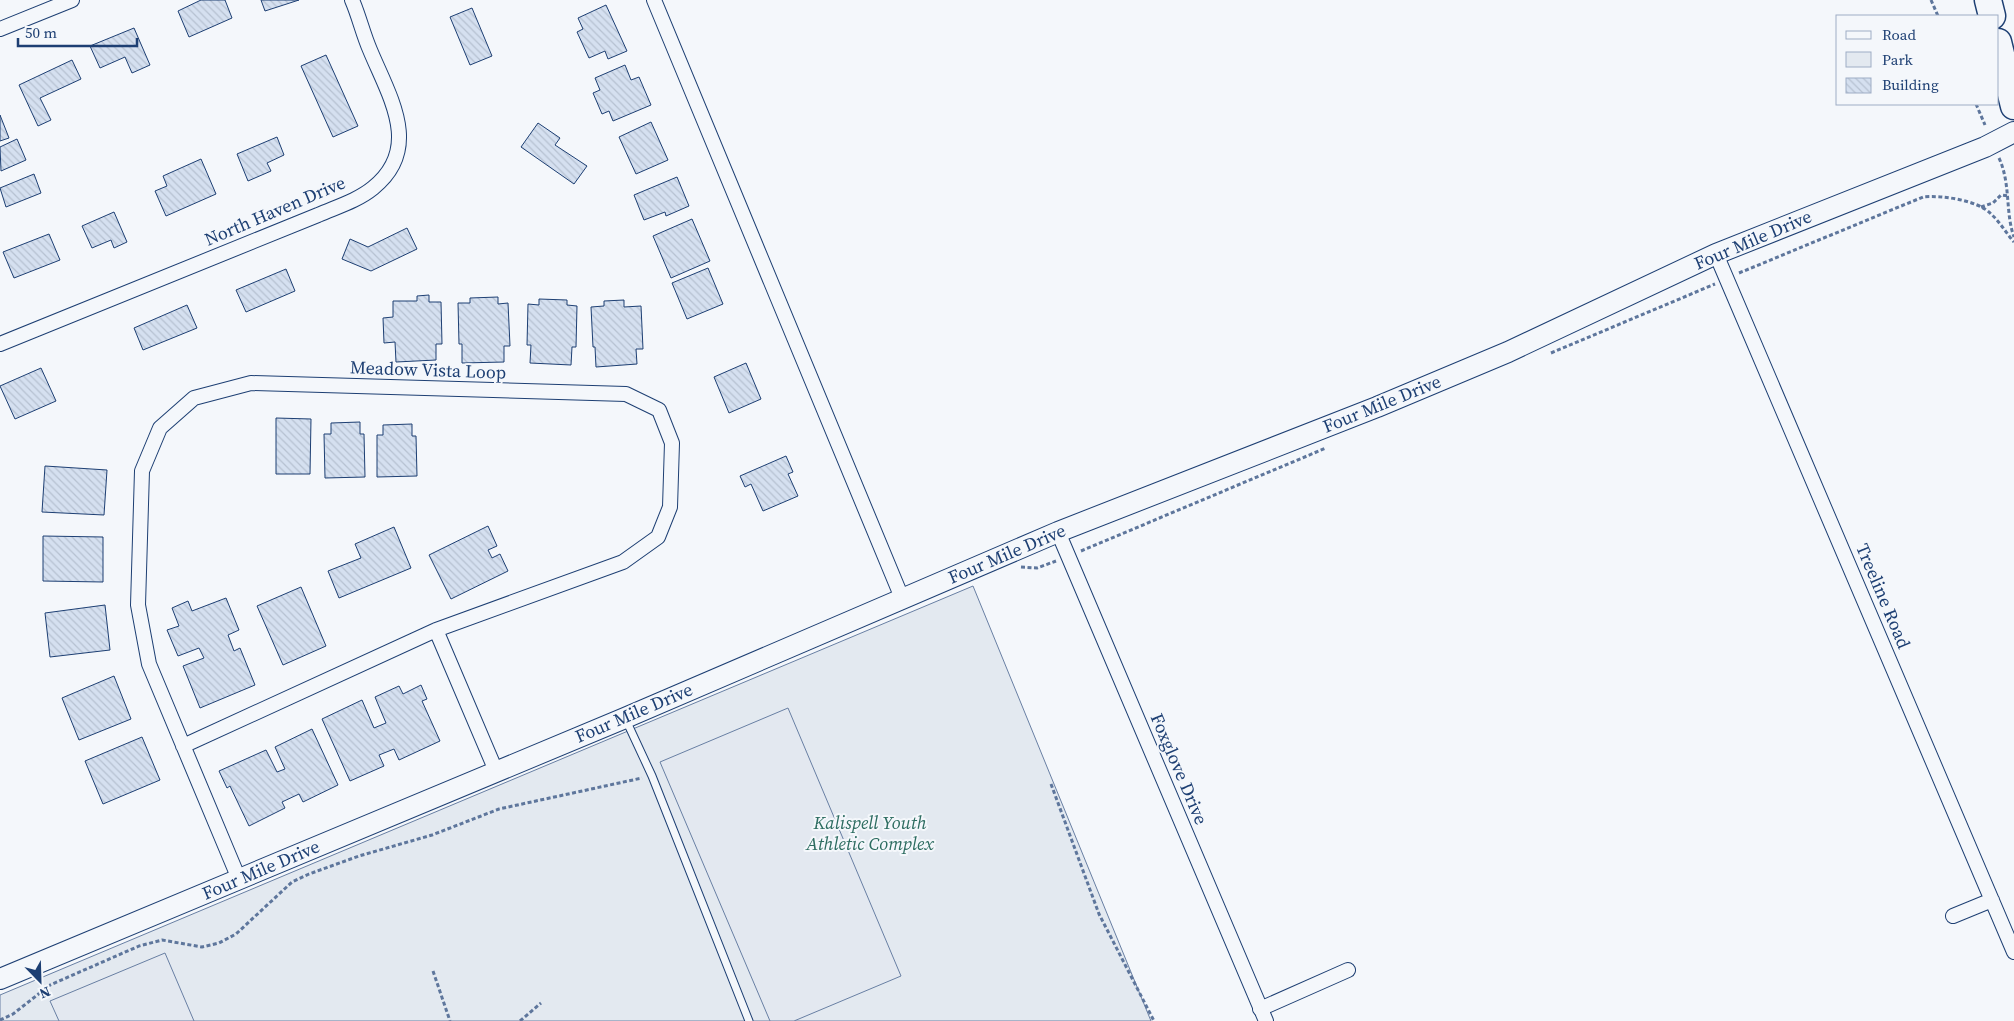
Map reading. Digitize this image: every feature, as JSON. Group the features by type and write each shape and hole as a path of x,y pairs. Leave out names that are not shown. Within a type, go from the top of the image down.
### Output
{"highway":[{"path":"1988,0 1992,15"},
{"path":"1999,46 2014,106"}],"street":[{"path":"0,29 72,0"},
{"name":"North Haven Drive","path":"0,344 318,215 359,197 382,180 396,157 399,146 399,123 352,0"},
{"path":"654,0 902,598"},
{"name":"Four Mile Drive","path":"0,979 625,718 1058,532 1377,407 1499,356 1716,254 1976,150 2014,132"},
{"name":"Treeline Road","path":"1716,254 2014,952"},
{"name":"Meadow Vista Loop","path":"183,746 436,630 623,562 658,537 670,507 672,443 659,410 626,394 251,383 194,398 160,428 142,471 138,605 149,664 183,746 239,879"},
{"name":"Foxglove Drive","path":"1058,532 1263,1015"},
{"path":"436,630 496,771"},
{"path":"1953,916 1992,900"},
{"path":"1263,1015 1348,970"}],"lane":[{"path":"625,718 652,776 749,1021"}],"path":[{"path":"1931,0 1938,15"},
{"path":"1976,105 1985,124"},
{"path":"1998,155 2005,171 2014,237"},
{"path":"1550,354 1923,197 1942,196 1980,207 1992,203 2001,194 2008,196"},
{"path":"1970,203 1991,213 2014,242"},
{"path":"1000,557 1008,563 1037,568 1331,446"},
{"path":"0,1020 13,1014 50,985 139,946 162,940 202,947 219,943 236,934 292,882 318,871 359,856 432,835 499,809 652,776"},
{"path":"1051,784 1099,914 1154,1021"},
{"path":"433,971 450,1021"},
{"path":"520,1021 541,1003"}],"green space":[{"name":"Kalispell Youth Athletic Complex","path":"973,586 1151,1021 0,1021 0,995"}],"shaded area":[{"path":"788,708 901,976 794,1021 770,1021 660,762"},
{"path":"165,953 194,1021 59,1021 50,1001"}],"building":[{"path":"201,0 225,0 232,18 189,37 178,11"},
{"path":"261,0 299,0 265,11"},
{"path":"606,5 627,51 608,59 605,51 589,58 577,32 583,29 578,18"},
{"path":"472,8 492,56 470,65 450,17"},
{"path":"134,28 150,65 132,73 125,57 100,68 90,46"},
{"path":"326,55 358,126 333,137 301,66"},
{"path":"72,60 81,79 40,98 51,120 38,126 19,85"},
{"path":"625,65 631,80 639,77 651,105 613,121 609,111 602,114 593,93 600,90 595,78"},
{"path":"0,115 9,138 0,141"},
{"path":"651,122 668,160 636,174 619,137"},
{"path":"538,123 560,138 555,145 587,166 574,184 521,147"},
{"path":"277,137 284,155 267,163 271,171 248,181 237,154"},
{"path":"17,139 26,160 1,171 0,147"},
{"path":"201,159 216,194 166,216 155,191 167,186 163,176"},
{"path":"34,174 41,193 6,207 0,188"},
{"path":"677,177 689,206 666,216 665,212 644,220 634,195"},
{"path":"114,212 127,242 114,248 111,240 92,248 82,226"},
{"path":"692,219 710,261 671,278 653,236"},
{"path":"407,228 417,249 371,271 342,259 350,239 368,247"},
{"path":"49,234 60,260 14,278 3,252"},
{"path":"708,268 723,304 687,319 672,283"},
{"path":"286,269 295,291 246,312 236,290"},
{"path":"429,295 429,302 441,302 442,344 436,344 436,360 396,362 395,342 384,343 383,318 393,317 393,301 417,301 417,296"},
{"path":"498,297 498,304 508,303 510,346 504,346 504,362 462,363 462,344 459,344 458,303 470,303 470,298"},
{"path":"539,299 567,300 567,305 577,306 576,347 572,347 571,365 530,363 531,345 527,345 528,304 539,305"},
{"path":"624,300 624,307 641,306 643,349 636,349 637,364 596,367 591,307 604,306 604,301"},
{"path":"187,305 197,328 143,350 134,328"},
{"path":"746,363 761,399 729,413 714,377"},
{"path":"41,368 56,401 15,419 0,386"},
{"path":"276,418 311,419 310,474 276,474"},
{"path":"360,422 360,434 364,434 365,477 325,478 324,434 331,434 331,423"},
{"path":"412,424 412,436 416,436 417,476 377,477 377,435 383,435 383,425"},
{"path":"786,456 793,472 788,474 798,496 763,511 751,484 745,487 740,476"},
{"path":"45,466 107,470 104,515 42,512"},
{"path":"488,526 497,546 488,550 492,558 500,554 508,571 451,599 429,555"},
{"path":"394,527 411,568 339,598 328,571 361,558 355,544"},
{"path":"43,536 103,537 103,582 43,581"},
{"path":"301,587 326,646 283,665 257,606"},
{"path":"226,598 239,630 228,635 234,651 240,648 255,685 200,708 183,666 204,658 199,648 178,656 167,630 179,626 172,608 188,601 192,611"},
{"path":"105,605 110,650 50,657 45,613"},
{"path":"114,676 131,719 79,740 62,698"},
{"path":"421,685 427,699 422,701 440,741 399,760 394,749 379,755 384,766 350,781 322,719 362,700 374,728 386,723 375,697 399,686 403,694"},
{"path":"312,729 338,785 303,802 299,794 282,802 285,808 249,826 230,786 227,788 219,771 266,750 277,772 285,769 275,747"},
{"path":"142,737 160,780 103,804 85,761"}]}
